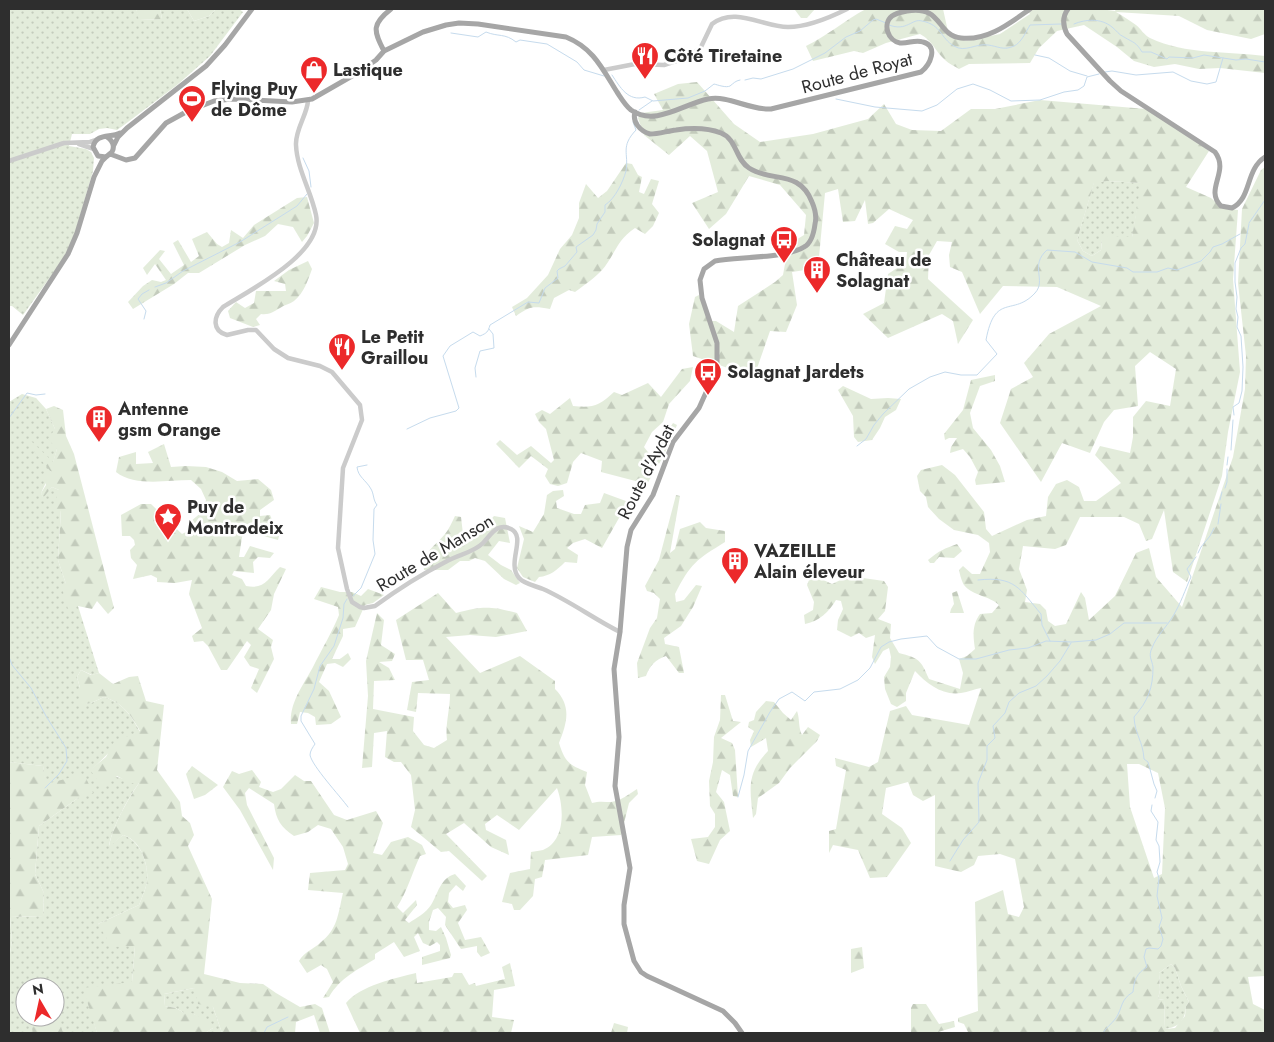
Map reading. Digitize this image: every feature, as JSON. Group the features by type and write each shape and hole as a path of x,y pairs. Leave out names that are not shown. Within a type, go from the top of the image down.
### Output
{"main road":[{"path":"9,345 68,254 77,233 94,177 97,158 95,151 96,140 101,137 115,136 127,128 206,66 225,45 252,9"},
{"path":"384,51 375,27 378,20 391,9"},
{"name":"Route de Royat","path":"635,112 645,116 657,116 715,98 758,109 771,109 915,74 921,72 929,65 931,51 926,43 916,41 900,43 893,40 887,28 892,16 923,10 932,14 940,21 946,31 960,38 969,38 993,33 1030,9"},
{"path":"1068,9 1064,17 1067,34 1110,81 1121,91 1215,152 1221,167 1215,193 1221,206 1232,208 1241,201 1245,195 1253,169 1265,157"},
{"path":"111,151 123,160 135,158 162,126 174,118 210,102 232,99 292,102 308,100 359,72 376,60 384,51 423,32 456,23 566,37 588,50 604,70 626,106 635,112"},
{"name":"Route d'Aydat","path":"635,112 634,118 638,126 650,134 697,129 713,131 727,136 732,141 738,156 747,167 796,182 806,189 816,211 810,243 800,250 715,261 707,265 702,272 700,280 702,298 717,342 717,368 703,401 673,442 653,495 632,530 627,547 620,632 614,669 619,737 615,781 630,868 624,905 624,924 634,961 641,972 654,980 723,1011 735,1022 742,1033"},
{"path":"94,177 102,161 111,151 115,141 127,128"},
{"path":"107,137 111,139 111,151"},
{"path":"95,151 98,156 111,151"}],"street":[{"path":"604,70 634,64 664,65 691,56 702,47 712,24 724,18 736,16 788,27 818,22 847,9"},
{"name":"Route de Manson","path":"308,100 296,144 316,213 317,223 315,230 306,246 292,263 223,307 215,319 216,327 223,334 256,330 274,349 288,358 331,370 359,402 362,414 361,423 343,468 339,542 339,556 346,589 352,602 364,608 375,606 443,563 472,551 484,542 494,530 504,527 509,528 517,536 518,543 514,568 519,578 552,593 620,632"},
{"path":"9,161 54,146 96,140"},
{"path":"73,142 95,151"}],"green space":[{"path":"9,9 136,9 140,20 162,19 160,9 187,9 194,21 209,16 216,9 239,9 243,12 210,56 177,85 117,130 107,128 99,129 90,134 72,134 69,146 86,149 91,152 94,158 93,171 75,233 66,255 23,315 12,306 9,306"},
{"path":"136,9 160,9 162,19 139,20"},
{"path":"187,9 216,9 209,16 194,21"},
{"path":"783,9 815,9 807,18 801,18 795,10"},
{"path":"866,9 943,9 949,36 966,41 1000,34 1030,14 1027,9 1100,9 1115,11 1116,9 1265,9 1265,34 1251,39 1207,30 1179,16 1116,12 1136,25 1148,37 1164,43 1207,52 1265,56 1265,73 1220,68 1199,69 1175,64 1154,67 1134,61 1084,25 1057,31 1039,48 1030,63 969,64 959,69 948,63 928,40 920,34 886,43 863,53 854,51 813,61 806,46"},
{"path":"697,82 734,124 760,142 813,134 868,119 884,104 896,124 912,130 941,131 971,109 995,109 1040,100 1146,109 1209,151 1186,187 1211,198 1222,208 1238,210 1233,279 1240,372 1228,432 1222,476 1187,582 1173,572 1164,510 1152,539 1146,541 1139,524 1124,517 1080,517 1066,545 1055,549 1023,546 1019,569 1027,590 1025,602 1040,604 1046,610 1048,621 1055,626 1066,624 1081,592 1085,598 1089,620 1115,596 1136,553 1149,548 1156,577 1182,607 1233,457 1245,389 1246,356 1238,283 1242,209 1261,170 1265,167 1265,976 1248,977 1253,1004 1265,1010 1265,1033 968,1032 964,1024 958,1022 958,1018 978,1011 975,902 1003,890 1008,914 1019,917 1024,907 1015,859 1000,854 978,856 974,865 961,872 935,866 935,795 923,801 913,795 908,782 886,788 882,814 902,828 911,843 887,877 870,878 858,850 833,845 829,853 829,831 836,829 846,770 836,766 835,758 869,767 878,762 890,711 906,706 912,715 969,725 981,688 961,693 948,693 930,684 915,671 906,693 906,701 897,707 891,704 885,689 884,677 890,667 891,657 889,648 883,651 875,664 872,657 875,635 866,638 859,633 851,637 837,630 838,620 843,609 841,601 836,600 823,615 805,624 804,615 813,610 814,602 807,585 809,580 817,577 832,584 849,576 884,581 888,587 885,611 878,619 891,624 890,638 899,653 915,658 924,668 929,679 960,689 963,673 959,659 967,656 975,649 974,631 977,618 980,614 992,613 999,605 968,589 963,584 959,570 963,566 972,574 980,574 990,552 989,543 978,535 954,530 939,519 928,507 926,497 920,491 917,476 921,470 942,465 955,475 984,512 986,529 992,536 1027,520 1046,516 1048,497 1056,484 1067,480 1079,487 1084,501 1096,501 1121,483 1095,455 1100,446 1130,453 1133,437 1133,417 1146,401 1170,406 1176,369 1150,352 1135,366 1138,406 1114,410 1104,422 1090,453 1062,443 1041,482 1000,423 1011,389 1033,377 1024,363 1049,334 1101,306 1057,287 1003,286 980,314 962,272 950,267 949,255 952,242 937,241 929,255 928,279 973,320 958,344 953,321 942,314 888,338 863,314 884,303 888,274 906,262 907,252 899,252 885,244 895,226 907,229 913,220 889,209 873,223 868,224 865,200 855,221 843,222 838,189 825,193 818,268 792,272 797,305 786,332 770,331 754,377 693,356 689,324 695,297 699,295 708,321 716,321 734,332 738,306 783,275 791,243 804,235 806,215 780,185 749,176 726,214 709,229 692,203 718,192 707,151 690,136 669,155 644,135 638,118 641,113 663,110 654,94 678,84","holes":["1107,181 1141,183 1132,237 1106,236 1102,240 1101,250 1092,256 1083,251 1077,240 1094,183","1127,764 1139,764 1158,773 1165,808 1162,874 1154,878 1130,807","1171,964 1175,968 1189,1002 1186,1006 1185,1016 1175,1028 1165,1029 1164,1000 1158,999 1160,990 1159,973"]},
{"path":"626,163 632,164 638,175 642,177 639,192 644,194 651,179 659,181 652,204 659,213 653,226 645,234 635,228 630,232 622,239 605,267 597,275 575,292 569,290 554,298 550,309 532,308 516,316 512,307 527,298 548,275 560,249 572,235 579,218 579,203 586,184 598,198 607,191"},
{"path":"1094,182 1142,183 1132,237 1102,240 1101,250 1092,256 1083,251 1077,240"},
{"path":"307,197 314,223 302,242 293,227 278,224 265,236 245,245 199,273 188,273 174,284 133,309 128,302 143,286 152,280 161,282 166,280 155,264 147,275 143,268 160,250 165,251 159,259 171,274 184,265 173,243 178,240 191,262 199,256 192,239 207,232 222,247 229,243 231,230 243,238 254,225 297,198"},
{"path":"308,261 312,269 303,290 294,301 271,313 261,314 256,319 260,325 253,327 230,318 228,311 236,302 245,308 254,303 256,291 286,291 285,284 274,281 289,270"},
{"path":"693,367 690,381 669,404 663,422 652,432 644,447 651,456 673,423 677,425 663,457 647,484 601,472 602,461 581,453 573,462 567,483 558,486 550,484 545,476 548,469 531,456 519,468 496,444 500,440 517,455 531,446 551,463 554,460 546,429 539,422 535,414 542,410 550,414 570,398 573,406 586,407 595,405 614,392 622,395 648,383 661,397 682,369"},
{"path":"995,375 995,381 980,386 970,413 973,428 991,450 1000,466 1005,482 976,485 975,480 978,472 970,457 963,449 950,453 951,447 957,438 945,440 944,434 963,410 971,380"},
{"path":"843,386 871,399 901,399 896,410 885,417 872,440 858,442 854,437 853,416 838,390"},
{"path":"22,394 36,398 46,409 55,429 57,449 53,463 30,441 51,472 41,493 43,497 52,487 59,490 61,508 58,560 66,584 78,606 99,673 92,675 81,670 77,677 80,688 80,704 91,703 104,697 111,700 126,710 140,732 126,738 91,770 139,783 121,813 109,846 123,835 129,838 139,847 145,860 147,874 146,887 139,905 98,924 135,946 132,982 94,1022 97,1033 9,1033 9,959 12,941 10,917 43,916 44,893 35,874 39,826 78,798 45,784 43,766 9,762 9,402"},
{"path":"54,406 63,410 66,436 74,454 114,608 108,614 97,601 92,609 78,606 68,609 62,588 66,584 58,560 61,510 58,515 54,505 59,490 52,487 43,498 41,493 46,485 43,474 51,472 27,443 30,440 53,462 57,449 48,439 55,429 46,409"},
{"path":"164,444 171,467 206,467 222,472 237,481 258,479 271,490 274,500 260,510 260,516 270,515 279,536 278,540 246,531 242,537 239,557 244,557 250,546 274,553 270,558 258,557 253,562 254,573 234,571 232,575 242,579 246,586 252,587 262,585 280,567 286,569 274,594 271,610 258,629 273,640 271,647 274,659 257,693 251,688 259,669 250,666 244,657 251,645 247,641 227,670 221,670 208,646 203,641 194,642 192,636 202,628 189,594 192,580 175,583 157,582 157,578 151,575 133,579 137,565 131,558 130,550 135,545 134,540 130,536 122,536 121,515 141,504 151,504 182,534 190,530 191,521 202,512 206,500 201,489 191,480 132,480 116,472 119,457 136,452 136,464 153,463 148,452"},
{"path":"563,490 564,496 556,501 557,508 574,514 581,514 585,505 600,503 604,493 634,504 631,517 619,518 602,548 585,539 573,543 567,548 578,555 577,563 565,562 553,572 539,577 535,582 523,577 517,568 524,539 519,526 533,532 544,514 547,495 553,491"},
{"path":"676,495 680,496 670,553 675,549 680,529 700,522 706,528 725,531 725,542 695,563 685,575 675,594 676,602 684,600 696,585 702,586 693,607 681,626 664,638 665,644 679,647 684,673 679,673 666,656 653,663 646,676 638,678 637,663 650,628 657,618 660,599 654,593 647,591 645,586 659,560"},
{"path":"455,516 461,517 463,534 468,537 483,528 494,516 505,518 510,543 499,541 488,555 511,570 520,583 516,585 504,579 485,561 475,558 469,561 460,561 448,570 424,570 427,554 446,532"},
{"path":"957,544 962,551 954,558 939,557 934,563 930,563 928,560 942,550"},
{"path":"321,587 340,592 352,592 361,596 368,589 384,595 373,603 365,605 355,627 343,629 343,636 332,659 340,659 348,653 351,659 343,667 335,663 327,664 319,682 329,691 341,717 331,724 316,725 315,717 308,713 300,712 297,724 291,724 292,709 298,694 339,615 338,607 314,599"},
{"path":"957,591 964,613 950,613 954,604 952,593"},
{"path":"438,593 456,613 486,608 517,613 527,631 496,637 470,635 446,637 480,673 520,656 555,681 555,689 566,708 566,722 559,743 563,755 568,762 587,772 585,785 592,803 615,801 637,789 638,794 629,803 621,835 592,837 588,855 545,860 542,877 535,879 533,896 520,910 514,910 512,904 502,902 510,873 530,869 531,852 543,850 556,839 562,814 557,788 519,830 497,815 485,824 486,830 506,840 509,855 491,847 464,823 446,834 487,876 482,881 449,851 441,852 411,827 415,810 411,775 401,762 394,762 385,757 387,731 374,733 372,767 362,768 368,696 366,661 377,613 384,620 381,645 395,654 392,661 379,662 389,668 395,680 374,681 373,709 414,717 413,731 424,745 434,748 447,740 450,694 418,693 416,712 407,710 412,682 429,680 423,660 406,660 396,620"},
{"path":"81,670 91,675 99,673 113,684 129,677 138,676 146,701 164,705 157,770 180,802 182,816 190,823 194,835 188,846 212,899 204,974 240,983 263,984 300,1007 315,1004 322,1008 330,1033 320,1033 314,1015 296,1022 295,1033 222,1033 213,1007 198,1004 194,988 164,994 165,1006 176,1008 184,1013 195,1014 212,1024 213,1028 205,1033 97,1033 83,988 132,982 135,946 112,947 98,924 139,905 146,887 147,874 142,853 129,837 123,835 109,847 117,823 139,783 130,783 117,776 103,787 90,770 106,757 114,742 140,731 126,710 111,700 104,697 91,703 80,705 80,688 77,677"},
{"path":"721,695 725,695 733,721 741,722 721,738 732,743 735,750 738,797 733,796 730,775 722,770 716,792 724,802 730,831 720,840 709,864 697,861 691,839 708,837 715,827 715,814 710,806 709,781 713,762 714,737 720,720"},
{"path":"766,701 774,702 791,720 797,711 802,735 808,727 820,735 817,741 790,768 779,783 758,798 756,814 753,818 751,782 756,767 768,751 766,738 751,747 750,740 754,731 748,727 749,722 754,720 756,712"},
{"path":"9,762 43,766 46,784 84,774 93,793 78,798 39,826 35,874 44,893 43,916 10,917 12,941 9,959"},
{"path":"192,766 218,785 205,795 194,799 186,774"},
{"path":"252,770 261,782 259,787 273,792 281,789 295,775 304,781 311,781 334,815 347,820 376,811 383,823 373,853 382,855 391,842 408,837 422,845 426,854 420,856 407,889 397,907 403,913 416,900 417,905 405,920 409,923 421,915 431,905 446,879 455,874 466,886 463,891 456,885 449,893 448,902 453,908 465,905 467,910 458,923 465,940 481,937 490,953 481,957 477,952 477,946 461,949 445,925 446,917 438,908 433,910 429,922 429,930 436,931 441,927 451,955 450,958 422,965 422,957 440,951 440,945 437,942 430,946 423,943 418,933 414,937 420,951 404,957 394,942 375,954 375,959 355,971 338,985 329,997 323,998 333,982 327,969 321,965 307,973 299,961 303,955 326,938 334,927 343,893 308,890 310,873 345,870 348,864 343,847 331,829 318,825 308,832 294,836 280,823 274,804 249,788 245,793 247,805 274,858 273,870 240,810 223,787 232,771 239,774"},
{"path":"862,947 864,968 851,973 851,949"},
{"path":"510,963 515,986 494,990 492,1017 514,1020 511,1033 360,1033 346,1003 369,987 416,973 417,983 452,977 454,973 462,973 469,985 475,983 476,986 505,979 502,967"},
{"path":"1171,964 1175,968 1189,1002 1183,1019 1178,1025 1165,1029 1164,1000 1158,999 1160,990 1159,973"},
{"path":"194,988 213,1007 222,1033 205,1033 213,1028 194,1014 184,1013 176,1008 165,1006 164,994"},
{"path":"913,1004 926,1004 939,1024 954,1021 955,1027 935,1033 911,1033 911,1008"},
{"path":"614,1023 628,1027 627,1033 611,1033"},
{"path":"32,1027 61,1027 63,1033 33,1033"}],"waterway":[{"path":"745,80 761,79 793,69 825,53 846,37 860,31 873,20 876,19 886,23"},
{"path":"1074,24 1088,20 1103,22 1138,46 1142,52 1151,52 1167,59 1169,57 1193,58 1204,55 1265,62"},
{"path":"889,25 900,27 915,21 929,23 949,43 962,49 984,45 1010,47 1017,45 1030,25 1061,24"},
{"path":"451,33 478,37 486,32 505,36 516,42 520,40 547,44 577,62 584,70 604,76"},
{"path":"1035,55 1049,58 1070,71 1087,76"},
{"path":"1105,72 1112,71 1136,75 1173,72 1191,81 1207,84 1216,82 1223,58"},
{"path":"836,99 875,107 922,111 937,105 957,89 973,84 1011,101 1040,100 1064,92 1078,90 1084,86 1087,77 1099,74"},
{"path":"612,75 621,89 629,95 639,98 645,97 653,101 688,98 705,91 714,84 728,87 740,80"},
{"path":"639,110 652,101"},
{"path":"407,429 430,418 456,411 459,408 443,356 450,346 473,332 480,336 484,334 488,331 490,325 528,302 539,303 545,288 558,278 557,271 565,266 577,252 576,247 593,235 597,224 605,212 605,205 615,195 625,175 628,141 636,130 633,122"},
{"path":"303,158 309,171 311,187"},
{"path":"155,287 166,283 183,271 240,242 297,206 307,194"},
{"path":"1249,223 1265,200"},
{"path":"1234,415 1233,407 1239,403 1242,391 1243,367 1241,336 1237,327 1235,263 1241,248 1245,244 1249,224"},
{"path":"857,446 866,439 883,414 909,389 930,377 945,372 977,375 997,354 986,340 994,316 1000,310 1019,304 1035,293 1039,283 1039,262 1047,250 1075,252 1092,262 1127,268 1133,272 1157,272 1168,268 1177,270 1201,261 1213,247 1240,234"},
{"path":"144,319 146,311 138,299 149,290"},
{"path":"476,377 475,368 480,351 494,348 493,334 489,329"},
{"path":"9,418 27,393 45,394"},
{"path":"1231,450 1233,420"},
{"path":"1227,465 1228,457"},
{"path":"353,596 361,588 375,554 373,540 374,509 377,505 371,489 357,467 367,465"},
{"path":"1225,488 1227,469"},
{"path":"1220,500 1222,492"},
{"path":"1218,524 1221,504"},
{"path":"1198,553 1214,528"},
{"path":"1155,798 1157,791 1148,762 1144,759 1134,717 1146,700 1151,688 1153,667 1150,656 1151,651 1156,639 1178,606 1191,577 1187,569 1196,557"},
{"path":"978,580 990,579 1008,582 1021,591 1041,614 1042,625 1050,641"},
{"path":"347,599 344,604 343,618 334,646 320,666 314,689 301,716 301,721 315,744 310,754 312,760 348,807"},
{"path":"738,797 748,751 779,699 792,692 805,701 814,692 840,689 858,680 870,668 881,647 889,642 927,636 937,647 959,659 976,659 1009,650 1028,648 1046,641 1072,642 1096,640 1110,634 1124,623 1167,623"},
{"path":"950,861 963,840 979,822 978,783 987,760 987,746 995,738 993,726 1005,713 1009,702 1019,693 1036,686 1047,676 1060,661 1071,643"},
{"path":"9,657 12,665 31,688 66,748 67,761 59,774 45,788"},
{"path":"1103,1033 1116,1018 1126,998 1133,992 1138,974 1147,967 1144,957 1146,949 1158,949 1163,939 1159,927 1162,918 1157,896 1159,878 1157,872 1160,862 1159,846 1156,840 1158,822 1151,811 1152,805"},
{"path":"264,1033 267,1027 288,1017"}],"place":[{"name":"Côté Tiretaine","path":"645,80"},
{"name":"Lastique","path":"314,94"},
{"name":"Flying Puy de Dôme","path":"192,123"},
{"name":"Solagnat","path":"784,264"},
{"name":"Château de Solagnat","path":"817,294"},
{"name":"Le Petit Graillou","path":"342,371"},
{"name":"Solagnat Jardets","path":"708,396"},
{"name":"Antenne gsm Orange","path":"99,443"},
{"name":"Puy de Montrodeix","path":"168,541"},
{"name":"VAZEILLE Alain éleveur","path":"735,585"}]}
